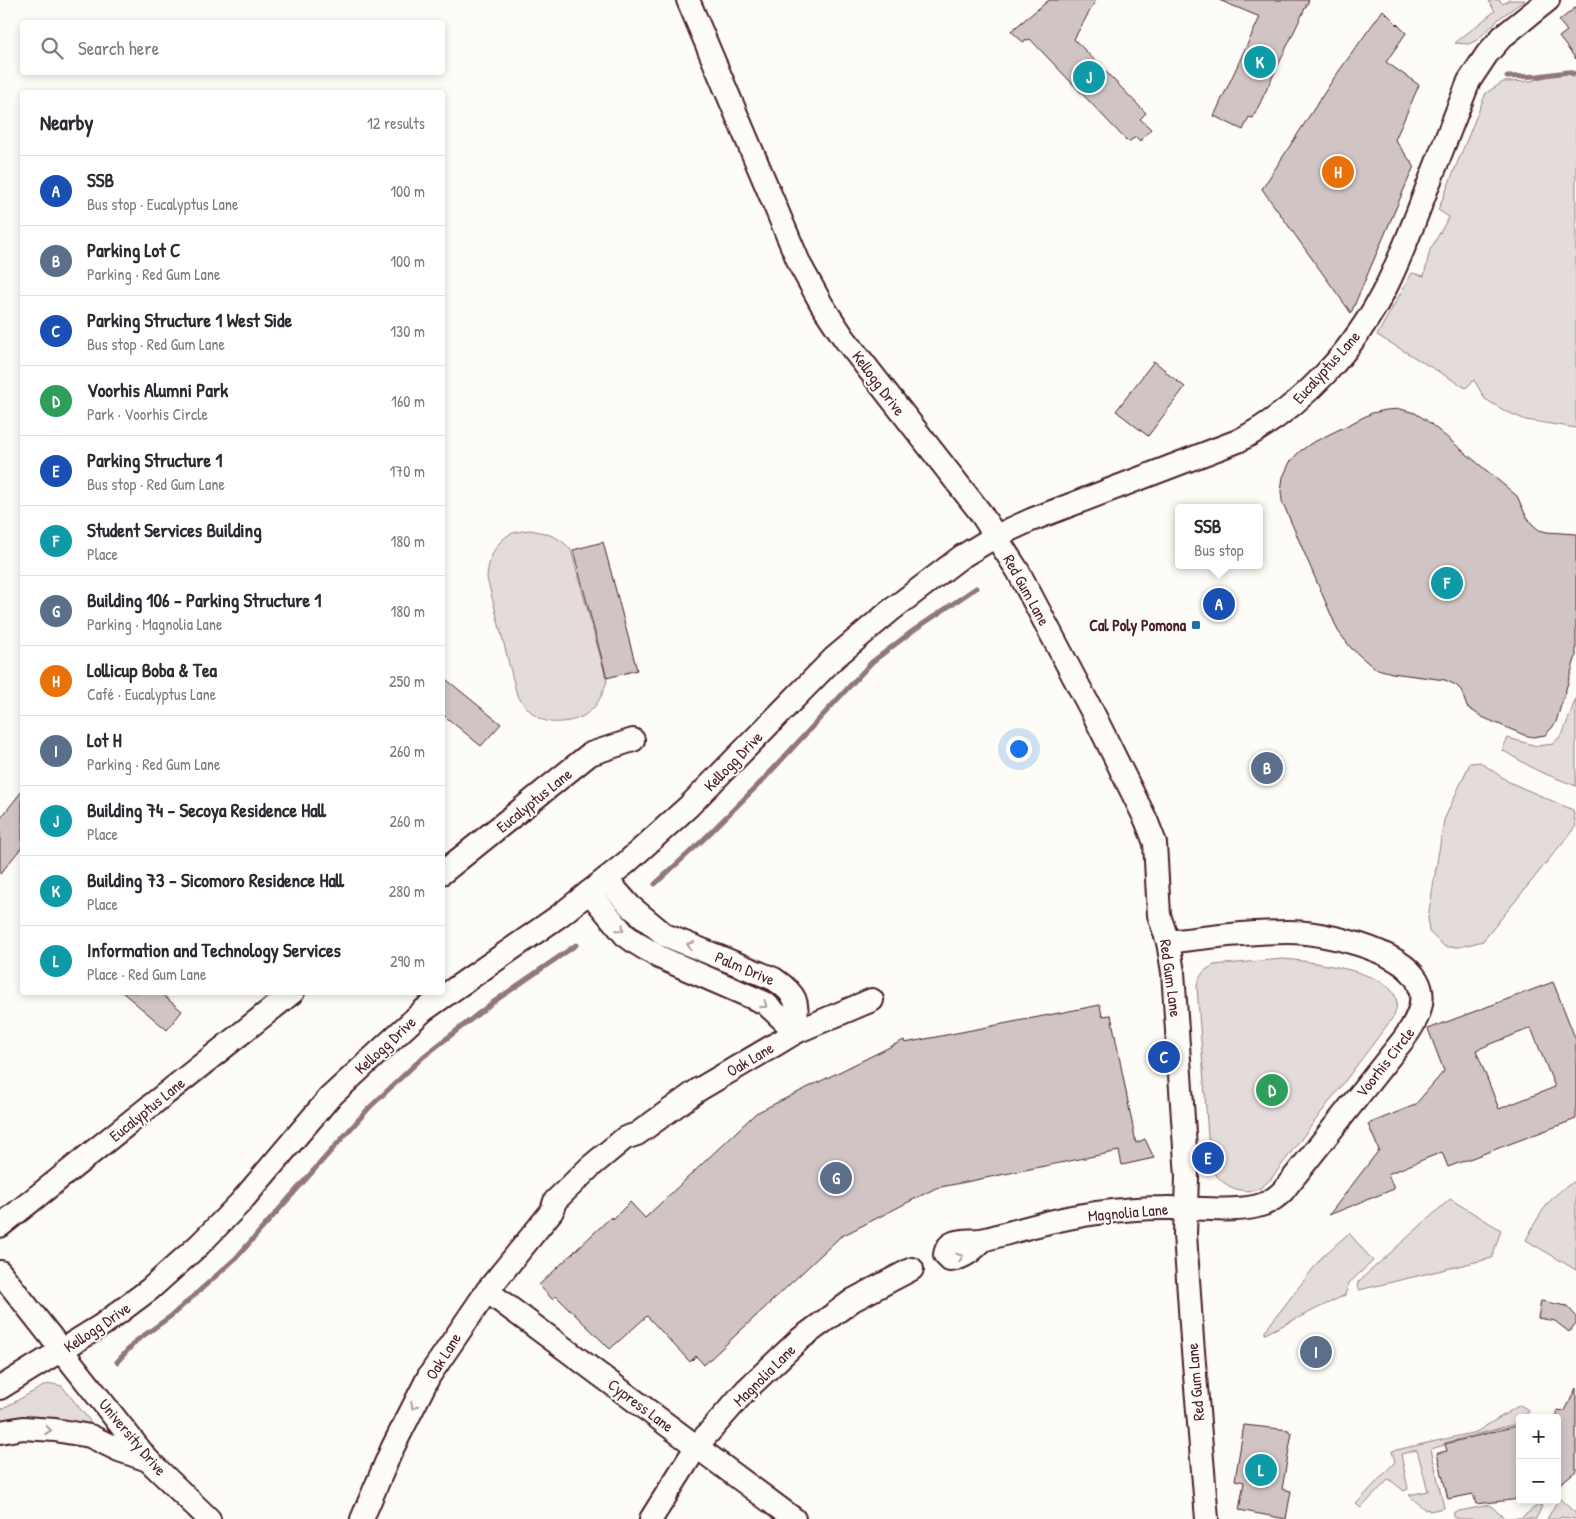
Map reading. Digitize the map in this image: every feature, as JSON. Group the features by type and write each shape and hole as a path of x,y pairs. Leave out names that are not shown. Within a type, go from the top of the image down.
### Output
{"street":[{"name":"Kellogg Drive","path":"0,1388 102,1325 150,1290 200,1244 240,1203 329,1098 424,1010 559,916 598,886 689,806 833,659 890,610 960,557 996,536 980,512 844,338 822,305 800,265 688,0"},
{"name":"Eucalyptus Lane","path":"996,536 1031,520 1238,441 1263,428 1310,389 1335,362 1356,335 1388,282 1413,225 1469,81 1480,62 1502,37 1548,0"},
{"name":"Red Gum Lane","path":"996,536 1018,571 1095,717 1146,820 1155,843 1159,915 1168,942 1173,972 1188,1177 1185,1234 1207,1519"},
{"name":"Eucalyptus Lane","path":"445,871 590,754 633,740"},
{"name":"Palm Drive","path":"598,886 630,906 665,935 774,979 787,988 797,1002 796,1032"},
{"name":"Voorhis Circle","path":"1168,942 1234,935 1290,932 1335,938 1372,950 1392,959 1410,972 1417,981 1420,990 1420,1009 1413,1026 1274,1200 1253,1207 1186,1208"},
{"name":"Eucalyptus Lane","path":"0,1226 289,995"},
{"name":"Oak Lane","path":"362,1519 392,1449 429,1376 488,1291 552,1211 564,1206 599,1176 630,1146 637,1134 698,1090 796,1032 872,1000"},
{"name":"Magnolia Lane","path":"983,1240 1033,1225 1097,1213 1157,1208 1186,1208"},
{"name":"Magnolia Lane","path":"651,1519 697,1446 746,1390 800,1339 853,1300 912,1269"},
{"name":"University Drive","path":"0,1272 148,1460 209,1519"},
{"name":"Cypress Lane","path":"488,1291 794,1519"},
{"path":"0,1432 31,1429 55,1430 90,1436 118,1450 148,1460"}],"shaded area":[{"path":"1499,0 1503,4 1509,0 1525,0 1500,18 1477,40 1469,44 1455,43 1495,11 1489,2"},
{"path":"1569,74 1576,78 1576,428 1526,420 1505,411 1485,399 1474,380 1466,388 1377,335 1412,273 1424,276 1430,250 1449,217 1438,210 1486,93 1503,82 1531,81 1549,76"},
{"path":"530,530 557,538 571,550 607,681 600,698 591,710 585,715 570,721 556,722 542,719 530,711 517,695 487,578 490,560 502,540 509,535"},
{"path":"1576,698 1576,786 1538,771 1502,750 1508,738 1537,746 1553,744 1563,733"},
{"path":"1480,762 1509,782 1573,810 1576,826 1483,941 1460,947 1445,947 1429,932 1428,917 1444,820 1470,763"},
{"path":"1283,959 1341,968 1372,977 1392,991 1396,997 1397,1006 1394,1016 1271,1179 1258,1189 1243,1191 1229,1186 1222,1181 1210,1163 1197,986 1203,973 1214,965"},
{"path":"1576,1181 1576,1270 1526,1240 1546,1206 1559,1192"},
{"path":"1450,1199 1501,1230 1492,1258 1359,1290 1358,1282"},
{"path":"1349,1233 1373,1261 1349,1283 1345,1295 1265,1334 1265,1331 1322,1257"},
{"path":"45,1385 62,1386 90,1421 89,1425 56,1419 34,1418 0,1421 0,1410"},
{"path":"1520,1405 1530,1411 1527,1414 1516,1414 1516,1424 1444,1443 1444,1445 1431,1449 1444,1508 1425,1510 1409,1495 1428,1491 1417,1450 1401,1454 1408,1489 1404,1491 1389,1479 1361,1508 1356,1504 1395,1462 1392,1451 1476,1432"},
{"path":"1561,1500 1576,1512 1576,1519 1560,1517 1560,1519 1547,1519 1556,1504 1561,1504"},
{"path":"1490,1505 1504,1518 1521,1518 1538,1505 1542,1506 1536,1519 1461,1519 1454,1517 1454,1512"}],"building":[{"path":"1049,0 1096,0 1074,39 1146,113 1140,119 1151,129 1140,141 1136,137 1128,142 1030,39 1023,42 1011,31"},
{"path":"1219,0 1309,0 1253,118 1249,117 1243,130 1214,116 1260,17"},
{"path":"1576,7 1576,59 1559,37 1567,31 1559,21"},
{"path":"1383,10 1406,33 1386,62 1419,85 1395,140 1414,166 1351,313 1262,189 1334,78"},
{"path":"1154,361 1185,387 1148,436 1116,411"},
{"path":"1400,409 1415,413 1426,420 1517,496 1526,516 1539,530 1576,534 1576,656 1556,722 1545,735 1533,737 1524,735 1482,717 1467,707 1461,690 1456,685 1445,680 1392,673 1374,668 1351,648 1338,631 1282,501 1283,477 1290,462 1310,444 1372,413"},
{"path":"603,542 637,670 607,678 573,550"},
{"path":"445,678 501,724 481,746 445,716"},
{"path":"20,794 20,849 0,874 0,819"},
{"path":"1553,982 1576,1040 1576,1119 1448,1167 1442,1152 1388,1174 1394,1189 1329,1215 1379,1150 1368,1124 1415,1105 1444,1071 1428,1029","holes":["1531,1028 1555,1087 1499,1109 1476,1050"]},
{"path":"126,995 163,995 182,1011 167,1030"},
{"path":"1100,1005 1102,1016 1111,1015 1136,1143 1145,1139 1154,1158 1122,1165 1119,1151 936,1188 840,1237 704,1365 696,1356 690,1362 647,1316 610,1349 556,1296 552,1299 539,1285 611,1217 613,1219 630,1202 645,1218 756,1113 904,1040 905,1043"},
{"path":"1541,1301 1567,1306 1576,1316 1576,1323 1569,1332 1555,1321 1538,1318"},
{"path":"1576,1388 1576,1471 1561,1483 1561,1414 1557,1414 1557,1410 1565,1411"},
{"path":"1244,1425 1289,1430 1289,1433 1292,1433 1282,1489 1291,1491 1286,1519 1239,1510 1244,1482 1235,1480"},
{"path":"1516,1426 1516,1499 1476,1504 1473,1494 1448,1499 1437,1453 1447,1451 1445,1444"}],"waterway":[{"path":"1507,77 1538,76 1567,72 1576,74"},
{"path":"655,884 705,838 763,780 872,662 914,630 976,588"},
{"path":"117,1362 136,1341 171,1316 236,1258 369,1108 423,1057 492,1003 576,945"}],"place":[{"name":"Building 73 - Sicomoro Residence Hall","path":"1260,62"},
{"name":"Building 74 - Secoya Residence Hall","path":"1089,77"},
{"name":"Lollicup Boba & Tea","path":"1338,172"},
{"name":"Student Services Building","path":"1447,583"},
{"name":"SSB","path":"1219,604"},
{"name":"Cal Poly Pomona","path":"1196,625"},
{"name":"Parking Lot C","path":"1267,768"},
{"name":"Parking Structure 1 West Side","path":"1164,1057"},
{"name":"Voorhis Alumni Park","path":"1272,1090"},
{"name":"Parking Structure 1","path":"1208,1158"},
{"name":"Building 106 - Parking Structure 1","path":"836,1178"},
{"name":"Lot H","path":"1316,1352"},
{"name":"Information and Technology Services","path":"1261,1470"}]}
